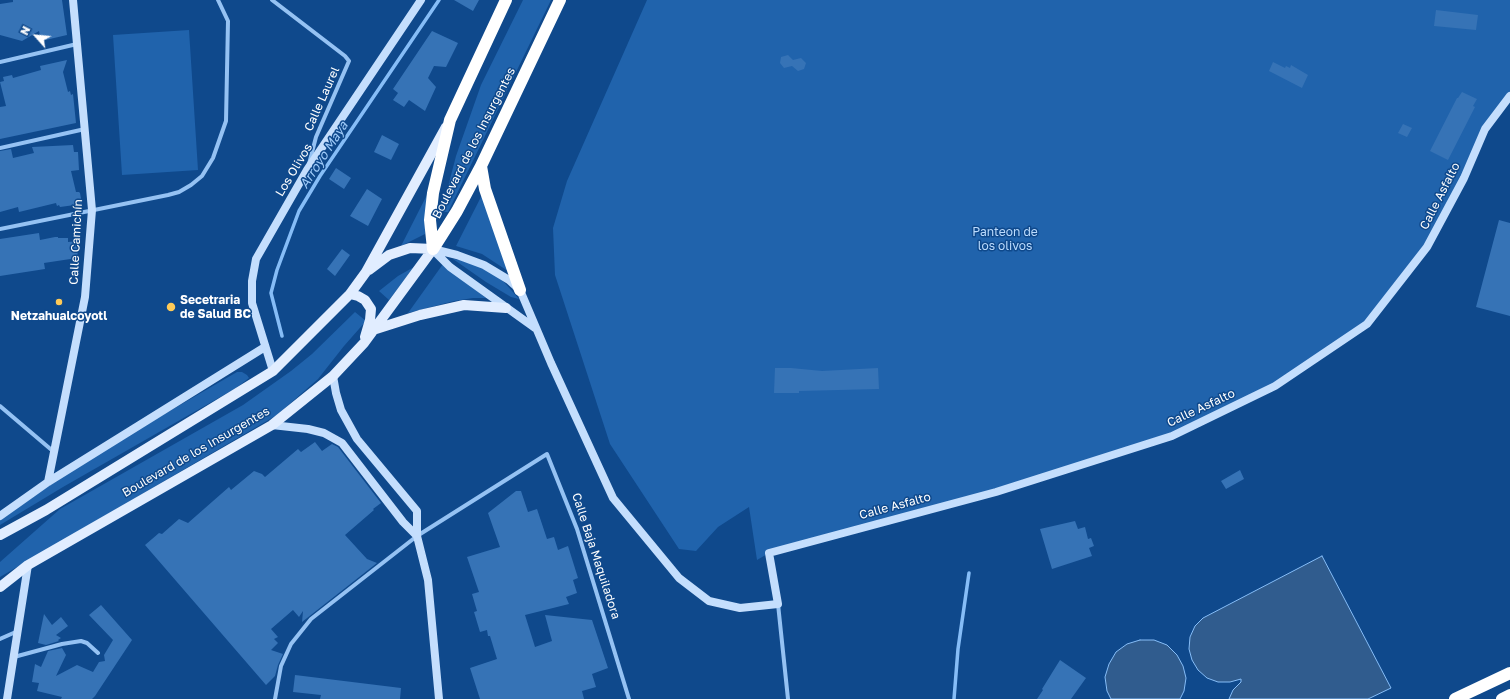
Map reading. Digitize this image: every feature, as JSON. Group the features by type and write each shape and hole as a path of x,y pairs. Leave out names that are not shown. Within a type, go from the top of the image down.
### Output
{"highway":[{"path":"433,249 430,220 433,192 450,120 506,0"},
{"name":"Boulevard de los Insurgentes","path":"433,249 457,211 480,166 560,0"},
{"path":"480,166 486,189 520,290"},
{"path":"1455,699 1510,673"},
{"path":"1502,699 1510,695"}],"main road":[{"path":"0,535 46,510 273,371 350,294 366,272 450,120"},
{"path":"366,272 389,255 410,248 433,249"},
{"name":"Boulevard de los Insurgentes","path":"0,587 28,566 272,425 333,376 364,343 433,249"},
{"path":"350,294 365,300 371,309 370,320 364,343"},
{"path":"373,330 420,315 464,305 506,308"}],"street":[{"name":"Calle Camichín","path":"48,482 85,297 92,210 73,0"},
{"path":"0,230 179,192 202,176 213,158 226,121 228,21 218,0"},
{"name":"Calle Laurel","path":"272,0 345,56 349,61 316,137 307,170"},
{"name":"Los Olivos","path":"273,371 252,303 252,281 256,259 307,170 421,0"},
{"path":"0,62 77,44"},
{"name":"Calle Asfalto","path":"778,604 769,553 996,492 1172,436 1275,386 1366,324 1427,247 1464,178 1485,129 1510,96"},
{"path":"0,148 85,129"},
{"path":"433,249 457,255 484,265 509,280 520,290 613,498 678,578 709,601 740,608 778,604 788,699"},
{"path":"433,249 450,267 536,328"},
{"path":"0,516 48,482 266,347"},
{"path":"333,376 340,410 357,439 418,511 417,536 428,580 439,699"},
{"path":"0,406 54,452"},
{"path":"272,425 308,429 324,433 342,443 403,522 417,536"},
{"name":"Calle Baja Maquiladora","path":"275,699 281,666 291,644 311,620 417,536 547,454 577,529 629,699"},
{"path":"7,699 28,566"},
{"path":"0,639 18,631"},
{"path":"14,657 62,644 81,641 87,643 98,653"}],"green space":[{"path":"523,0 551,0 448,212 444,212 443,206 456,156 481,85"},
{"name":"Panteon de los olivos","path":"647,0 1510,0 1510,96 1485,129 1427,247 1367,324 1275,386 1172,436 996,492 769,553 757,560 749,507 718,527 696,551 679,549 610,444 555,275 553,228 567,181"},
{"path":"189,30 198,170 122,175 113,35"},
{"path":"431,187 425,220 425,234 401,246"},
{"path":"483,193 511,273 482,254 456,246"},
{"path":"453,259 462,260 485,268 504,282 519,299 511,297 486,282"},
{"path":"443,264 486,298 473,298 454,301 408,313"},
{"path":"414,267 389,300 379,291 398,276"},
{"path":"355,312 366,321 318,379 277,415 0,577 0,562 60,509 243,405 312,354"},
{"path":"237,372 242,372 249,378 236,388 63,487 0,525 0,520 53,483 149,423"}],"shaded area":[{"path":"1322,556 1391,688 1368,699 1229,699 1233,690 1241,682 1241,679 1230,682 1218,682 1207,678 1198,670 1192,660 1189,649 1190,637 1195,626 1203,618"},
{"path":"1140,640 1154,640 1167,645 1177,655 1183,666 1186,678 1184,691 1180,699 1111,699 1107,691 1105,677 1109,664 1116,652 1127,644"}],"building":[{"path":"13,0 62,0 67,35 41,41 39,31 22,41 0,35 0,4 13,2"},
{"path":"454,0 479,0 473,11"},
{"path":"1436,10 1478,15 1476,30 1434,26"},
{"path":"432,31 458,43 446,67 434,66 428,78 436,87 425,111 409,100 404,107 393,100 398,93 393,89"},
{"path":"788,55 793,60 801,58 806,63 804,69 798,71 792,66 784,68 780,63 781,57"},
{"path":"67,60 63,72 68,92 70,91 71,95 73,94 76,123 0,139 0,107 6,106 0,82 4,81 3,77 12,75 13,78 41,70 40,66"},
{"path":"1273,62 1285,68 1286,66 1290,68 1291,65 1308,75 1302,88 1269,71"},
{"path":"1462,92 1477,99 1473,106 1475,107 1448,160 1430,151 1457,98"},
{"path":"1403,124 1412,128 1407,137 1398,133"},
{"path":"382,135 399,144 391,160 374,152"},
{"path":"73,145 74,152 78,152 79,170 71,171 76,192 80,193 82,204 60,207 59,205 57,206 56,203 19,212 18,207 0,212 0,151 11,149 13,158 34,153 32,147"},
{"path":"336,168 351,178 344,189 329,179"},
{"path":"367,189 382,199 368,226 350,216"},
{"path":"1499,220 1510,223 1510,316 1476,307"},
{"path":"39,233 40,240 58,237 68,238 68,242 79,241 77,258 44,263 45,269 0,276 0,239"},
{"path":"342,249 350,255 335,276 327,269"},
{"path":"775,368 822,371 878,368 879,389 774,393"},
{"path":"315,442 322,451 332,444 338,447 381,503 345,535 367,559 377,563 302,622 303,611 299,617 293,610 271,629 278,637 274,639 278,643 271,650 283,654 275,676 266,685 145,545 159,533 162,534 179,519 188,523 229,487 231,490 254,471 265,477 298,449 301,452"},
{"path":"1240,470 1244,479 1226,489 1221,481"},
{"path":"516,491 521,491 528,512 537,509 547,539 554,537 558,550 568,546 578,578 573,580 577,593 566,597 569,604 525,615 535,647 552,641 545,615 592,620 608,668 592,674 596,687 582,691 584,699 480,699 470,668 497,659 490,636 488,636 487,630 480,632 474,612 477,611 472,594 479,592 467,557 500,547 488,513"},
{"path":"1075,521 1078,529 1085,527 1088,539 1091,538 1094,546 1089,548 1092,556 1052,569 1040,529"},
{"path":"101,605 132,640 95,696 92,699 61,699 62,697 37,691 39,683 32,682 35,664 41,667 48,651 62,648 66,655 56,676 77,665 93,672 99,662 105,661 104,655 113,640 89,615"},
{"path":"44,614 52,625 61,617 68,626 56,635 61,638 58,640 59,641 46,645 38,643"},
{"path":"1060,660 1086,678 1071,699 1037,699 1043,690 1042,689"},
{"path":"295,675 401,688 400,699 320,699 321,695 293,692"}],"waterway":[{"name":"Arroyo Maya","path":"282,336 271,293 277,270 299,211 320,176 439,0"},
{"path":"954,699 958,649 969,573"}],"place":[{"name":"Netzahualcoyotl","path":"59,302"},
{"name":"Secetraria de Salud BC","path":"171,307"}]}
